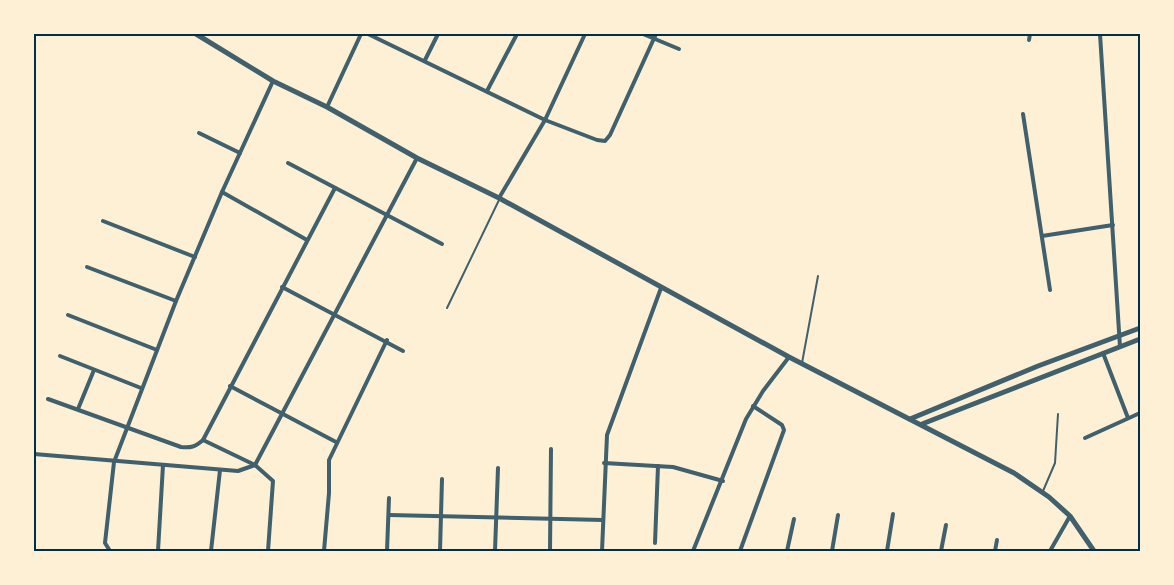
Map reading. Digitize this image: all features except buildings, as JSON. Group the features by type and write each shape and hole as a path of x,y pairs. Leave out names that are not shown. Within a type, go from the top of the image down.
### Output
{"street":[{"path":"196,34 273,81 328,107 417,158 499,198 789,357 1014,472 1070,516 1094,551"},
{"path":"328,107 361,34"},
{"path":"368,34 425,60 545,120 597,140 605,141 610,135 656,34"},
{"path":"425,60 438,34"},
{"path":"487,91 517,34"},
{"path":"499,198 545,120 585,34"},
{"path":"643,34 679,49"},
{"path":"1029,40 1030,34"},
{"path":"1100,34 1120,347"},
{"path":"110,551 105,543 114,462 176,301 222,192 273,81"},
{"path":"1023,114 1050,290"},
{"path":"199,133 240,153"},
{"path":"34,454 238,471 255,466 417,158"},
{"path":"288,163 442,244"},
{"path":"48,399 181,447 190,448 202,440 335,188"},
{"path":"222,192 307,240"},
{"path":"103,221 195,257"},
{"path":"1042,236 1113,225"},
{"path":"87,268 176,301"},
{"path":"282,287 403,350"},
{"path":"602,551 604,463 607,435 661,288"},
{"path":"68,316 157,350"},
{"path":"910,419 1140,328"},
{"path":"922,424 1140,339"},
{"path":"324,551 329,493 328,468 336,442 387,340"},
{"path":"1103,353 1128,418"},
{"path":"60,356 141,388"},
{"path":"693,551 753,406 789,357"},
{"path":"78,409 94,370"},
{"path":"230,386 336,442"},
{"path":"740,551 784,430 782,425 753,406"},
{"path":"1085,438 1140,413"},
{"path":"202,440 255,466 273,481 268,551"},
{"path":"550,551 552,448"},
{"path":"604,463 673,466 723,481"},
{"path":"158,551 163,466"},
{"path":"655,543 658,466"},
{"path":"495,551 498,468"},
{"path":"210,551 220,470"},
{"path":"440,551 442,478"},
{"path":"387,551 389,498"},
{"path":"389,514 603,520"},
{"path":"832,551 838,514"},
{"path":"887,551 893,514"},
{"path":"1050,551 1070,516"},
{"path":"787,551 794,519"},
{"path":"941,551 946,525"},
{"path":"996,551 997,540"}],"lane":[{"path":"447,308 499,198"},
{"path":"802,363 818,276"},
{"path":"1043,493 1055,463 1058,414"}]}
